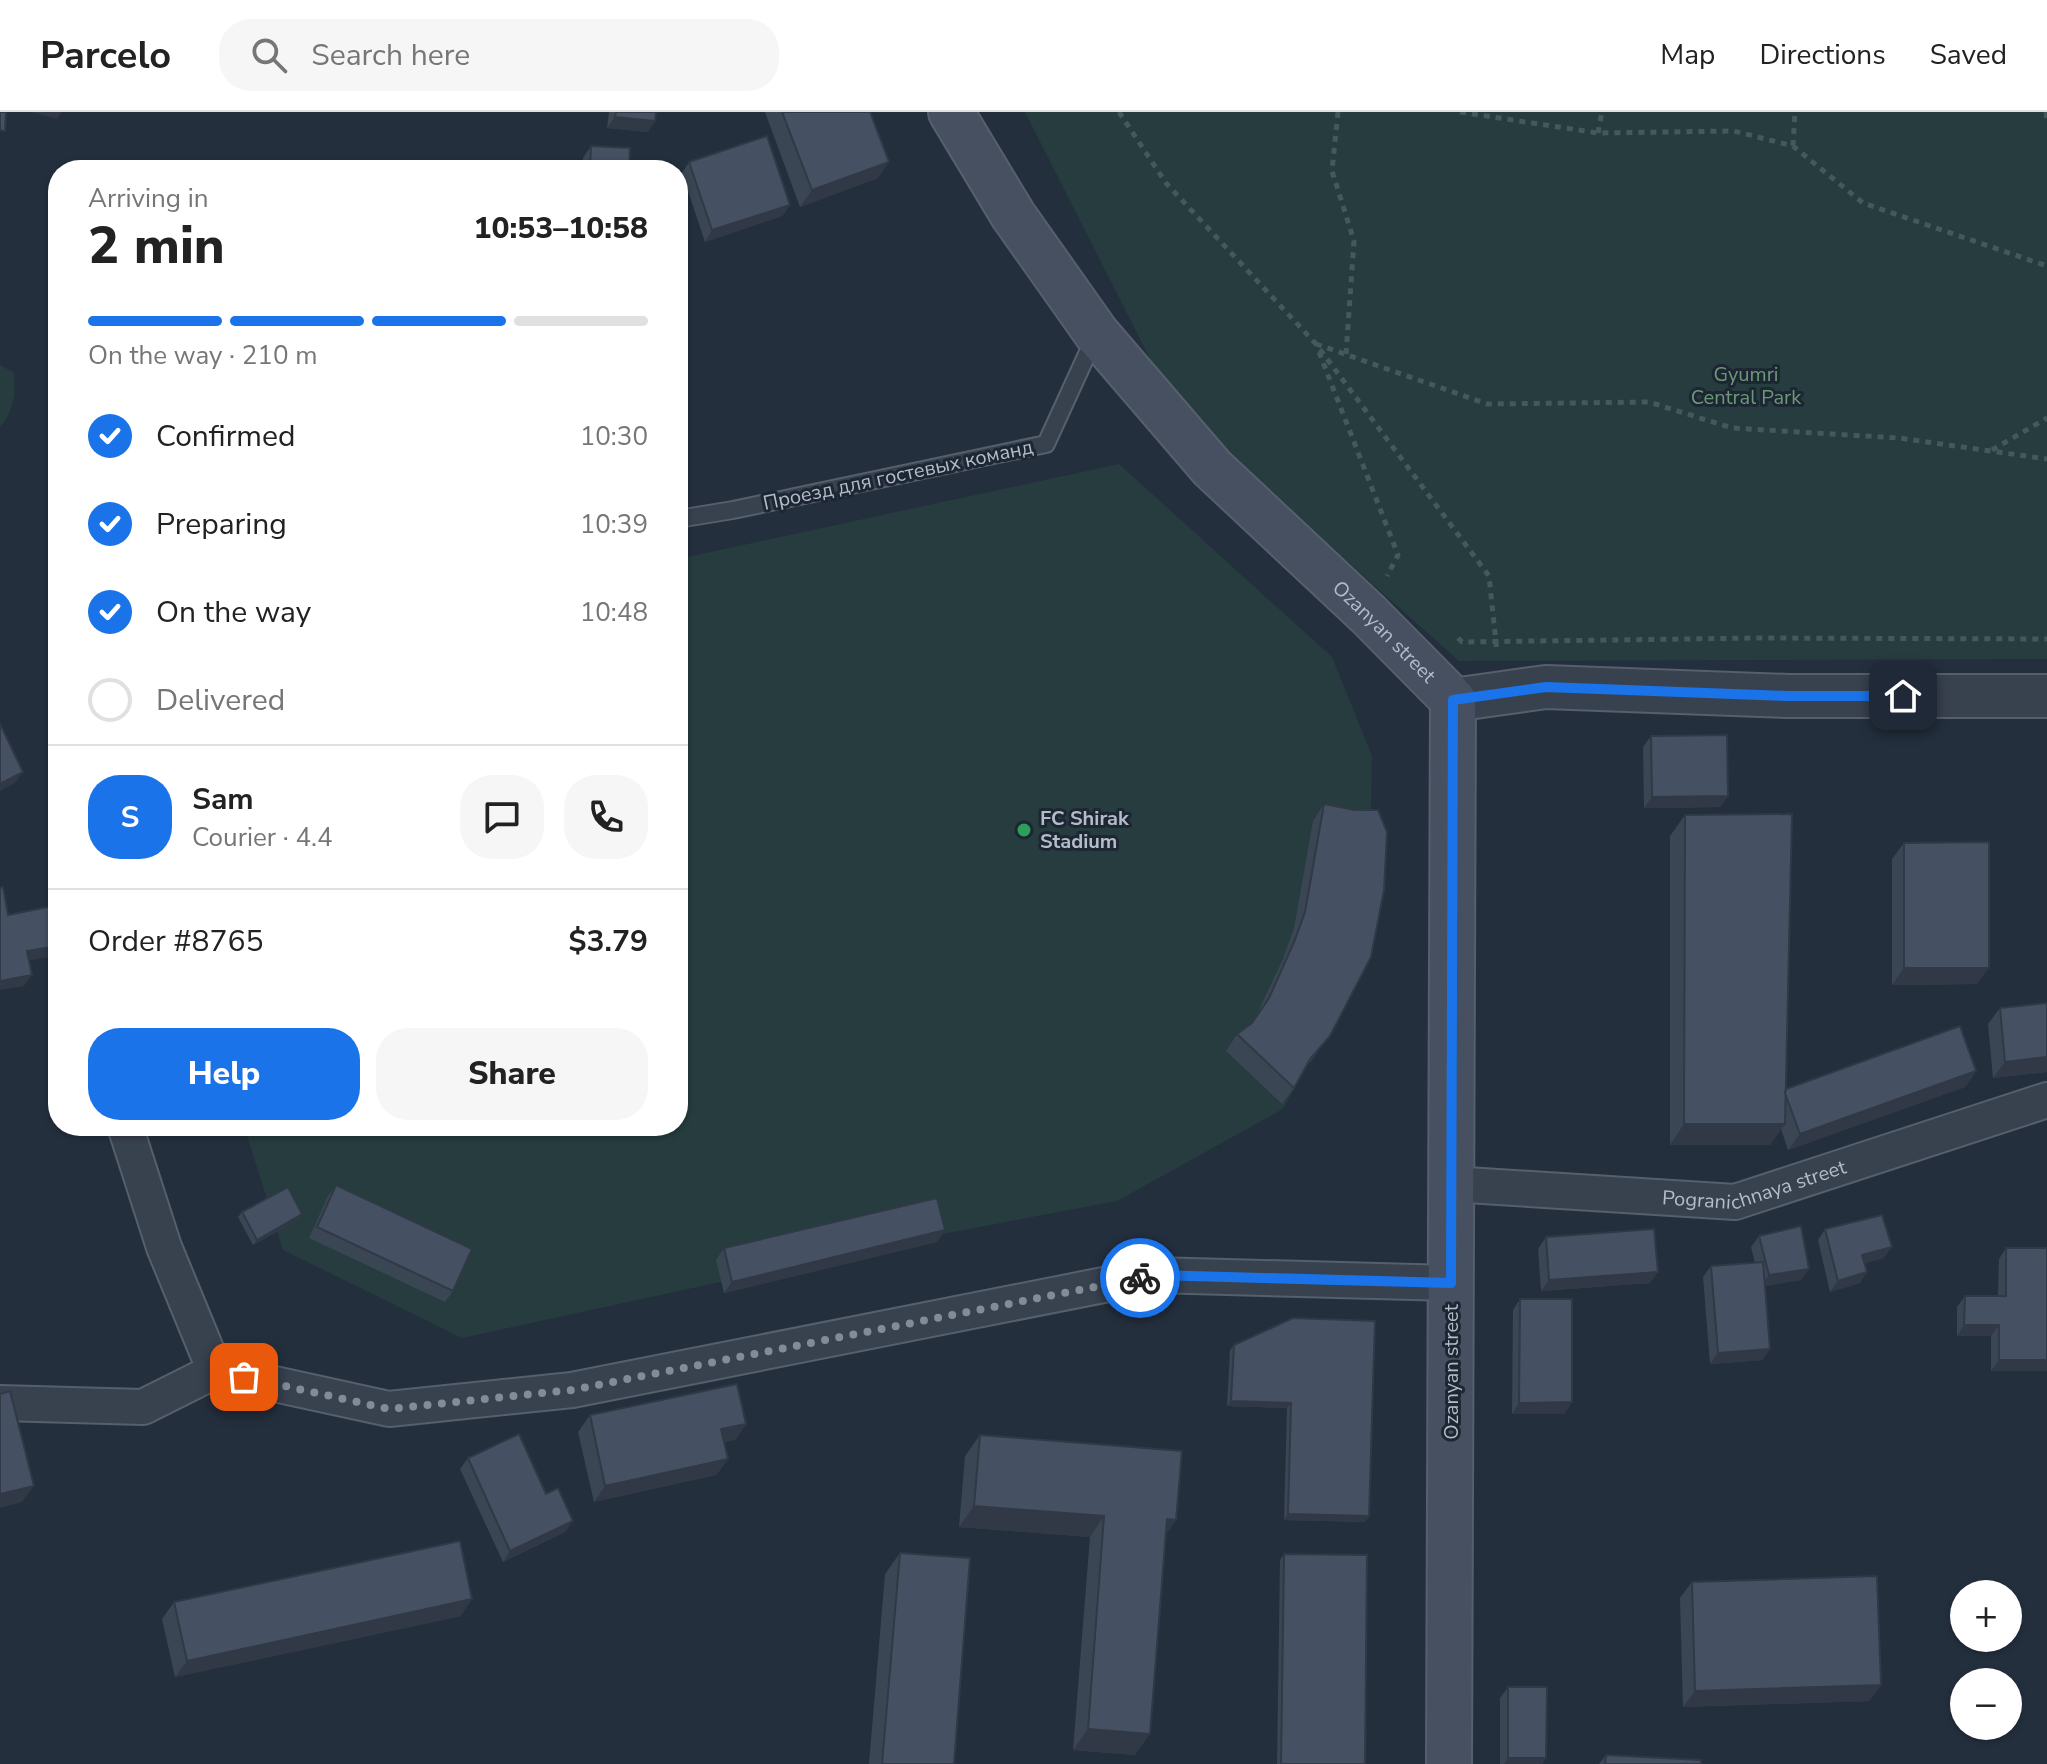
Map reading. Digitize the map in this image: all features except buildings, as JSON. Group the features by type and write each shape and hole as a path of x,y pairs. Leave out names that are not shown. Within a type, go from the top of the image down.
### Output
{"main road":[{"name":"Ozanyan street","path":"951,112 1013,215 1097,334 1212,468 1368,614 1453,700 1449,1764"}],"street":[{"path":"1453,700 1546,687 1788,696 2047,696"},
{"name":"Pogranichnaya street","path":"1451,1184 1735,1202 2047,1100"},
{"path":"128,1136 164,1247 215,1371"},
{"path":"0,1403 143,1407 215,1371 389,1409 572,1390 1154,1275 1451,1283"}],"lane":[{"name":"Проезд для гостевых команд","path":"688,517 1046,444 1097,334"}],"path":[{"path":"1119,112 1166,183 1316,344 1489,576 1503,692"},
{"path":"1338,112 1332,171 1354,241 1346,354"},
{"path":"1460,112 1598,133 1734,131 1793,146 1863,203 2047,266"},
{"path":"1598,133 1602,112"},
{"path":"1793,146 1795,112"},
{"path":"2046,112 2047,124"},
{"path":"1316,344 1487,404 1649,402 1732,428 1899,438 2047,459"},
{"path":"1316,344 1398,555"},
{"path":"1992,451 2047,418"},
{"path":"1451,633 1462,642 1759,638 2047,639"}],"green space":[{"name":"Gyumri Central Park","path":"1025,112 2047,112 2047,659 1459,661 1175,408"},
{"path":"0,365 14,373 15,388 11,408 0,427"},
{"name":"FC Shirak Stadium","path":"1119,464 1332,657 1372,756 1369,903 1360,974 1283,1109 1117,1201 932,1236 462,1338 283,1250 247,1136 688,1136 688,557"}],"way so far":[{"path":"244,1377 389,1409 572,1390 1140,1278"}],"place":[{"name":"FC Shirak Stadium","path":"1024,830"}],"route":[{"path":"1140,1278 1154,1275 1451,1283 1453,700 1546,687 1788,696 1903,696"}]}
